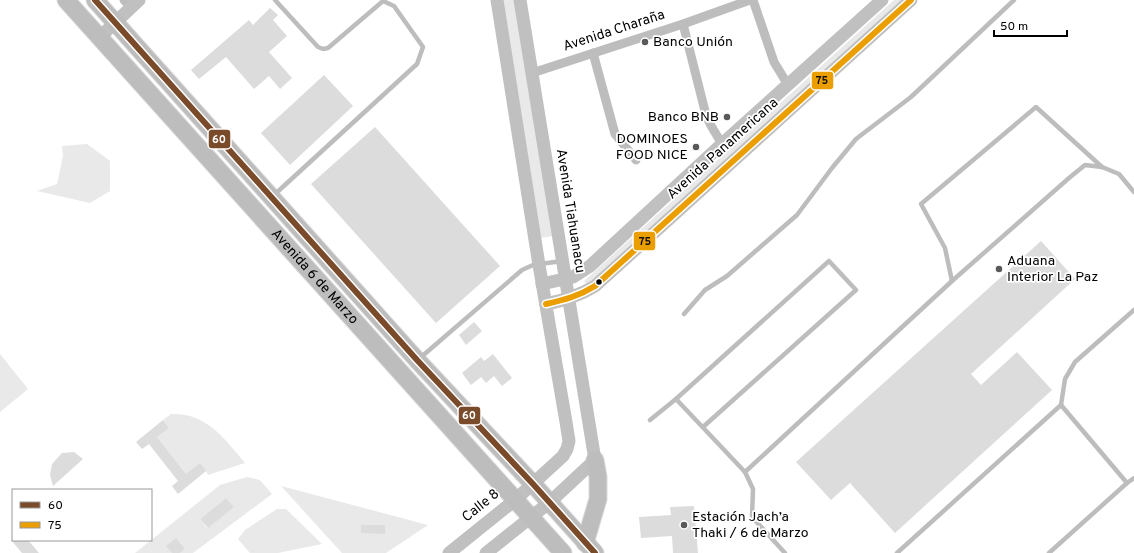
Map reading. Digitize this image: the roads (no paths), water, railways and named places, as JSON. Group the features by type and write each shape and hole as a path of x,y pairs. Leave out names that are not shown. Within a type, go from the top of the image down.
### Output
{"highway":[{"name":"Avenida 6 de Marzo","path":"66,0 563,553"},
{"name":"Avenida 6 de Marzo","path":"95,0 417,360 550,502 590,548"},
{"path":"590,548 598,499 598,477 595,460"}],"main road":[{"path":"497,0 542,284 569,441 563,456 533,484"},
{"name":"Avenida Tiahuanacu","path":"520,0 595,460"},
{"name":"Avenida Panamericana","path":"542,284 565,279 590,266 722,144 882,0"},
{"name":"Avenida Panamericana","path":"546,304 583,294 595,286 911,0"},
{"path":"100,37 115,22 131,2"},
{"path":"486,553 550,502 595,460"},
{"name":"Calle 8","path":"449,553 533,484"}],"street":[{"name":"Avenida Charaña","path":"532,72 683,24 752,0"},
{"path":"752,0 774,62 788,85"},
{"path":"683,24 706,115 722,144"},
{"path":"593,53 615,134 636,160"}],"lane":[{"path":"271,198 417,64 423,47 394,6 383,1 328,48 323,49 318,47 275,0"},
{"path":"684,314 705,290 727,276 797,215 856,139 911,97 1014,0"},
{"path":"952,281 945,248 921,204 1036,107 1102,167"},
{"path":"745,472 952,281 1085,165 1102,167 1119,174 1134,192"},
{"path":"417,360 522,270 533,265 562,261"},
{"path":"650,420 829,262 856,290 703,427"},
{"path":"898,553 1061,405 1065,379 1075,362 1134,310"},
{"path":"676,398 745,472 753,489 752,517 785,553"},
{"path":"1061,405 1127,483"},
{"path":"1049,553 1134,478"}],"place":[{"name":"Banco Unión","path":"645,42"},
{"name":"Banco BNB","path":"727,117"},
{"name":"DOMINOES FOOD NICE","path":"696,147"},
{"name":"Aduana Interior La Paz","path":"999,269"},
{"name":"Estación Jach’a Thaki / 6 de Marzo","path":"684,525"}]}
